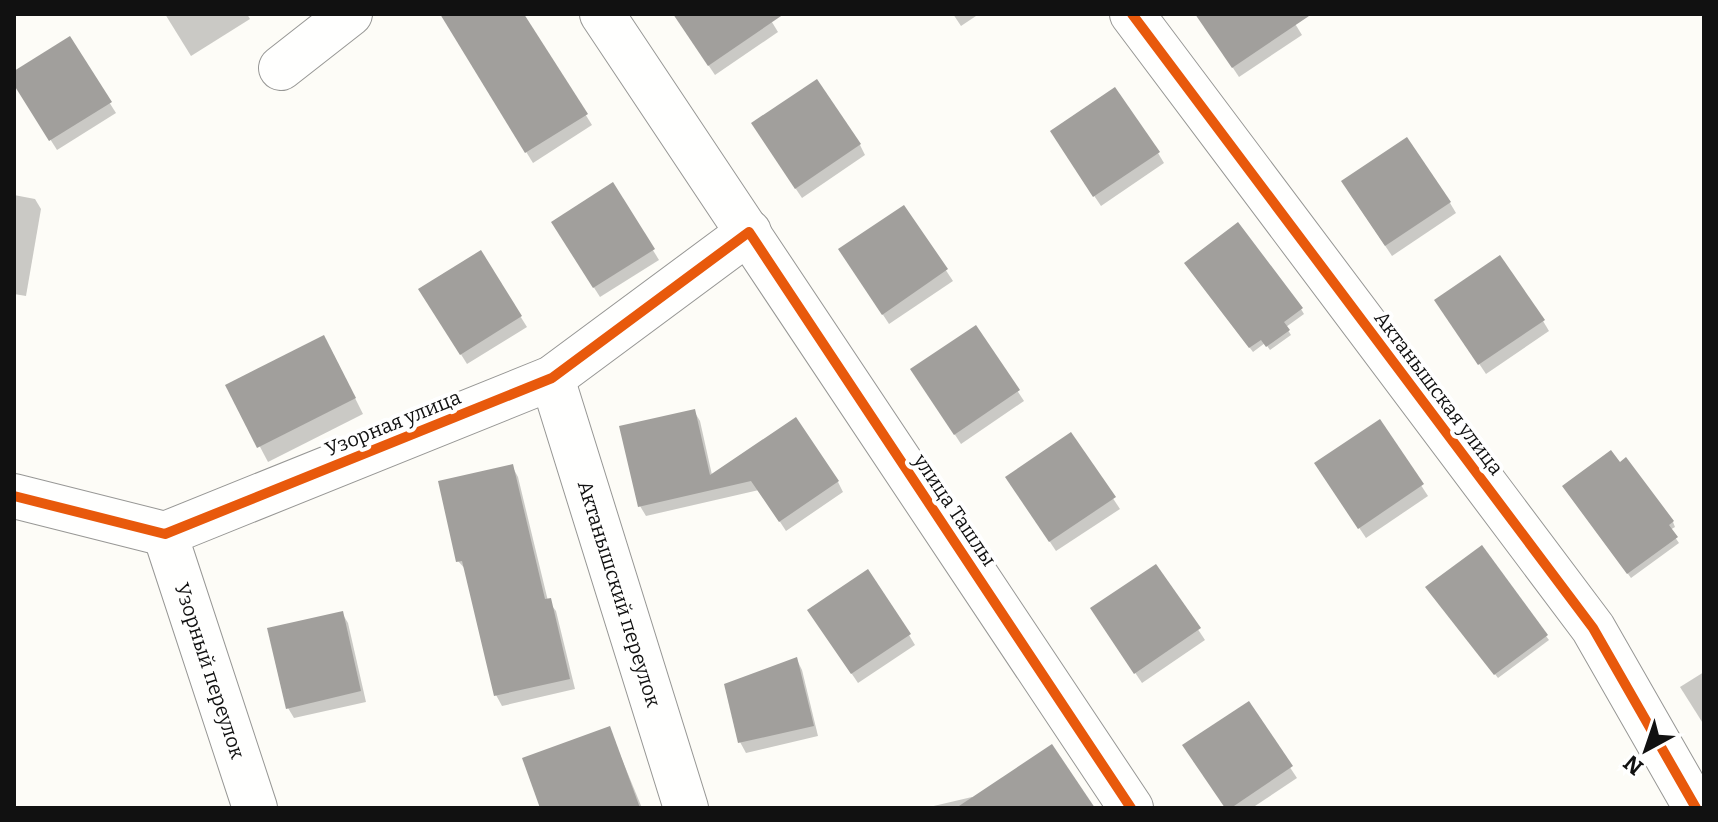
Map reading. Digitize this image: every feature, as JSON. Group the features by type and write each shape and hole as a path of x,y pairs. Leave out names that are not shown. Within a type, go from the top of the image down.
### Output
{"street":[{"path":"281,68 350,14"},
{"name":"улица Ташлы","path":"602,14 1131,808"},
{"name":"Актанышская улица","path":"1132,14 1593,628 1696,808"},
{"name":"Узорная улица","path":"165,534 552,378 749,232"},
{"name":"Актанышский переулок","path":"552,378 686,808"},
{"path":"14,496 165,534"},
{"name":"Узорный переулок","path":"165,534 255,808"}],"building":[{"path":"440,14 524,14 588,114 525,153"},
{"path":"673,14 784,14 708,66"},
{"path":"1195,14 1312,14 1232,68"},
{"path":"70,36 112,102 49,141 14,85 14,71"},
{"path":"817,79 861,144 795,189 751,123"},
{"path":"1115,87 1160,152 1093,197 1050,131"},
{"path":"1407,137 1451,202 1385,246 1341,181"},
{"path":"613,182 655,249 593,288 551,222"},
{"path":"904,205 948,269 882,315 838,249"},
{"path":"1238,222 1303,308 1284,322 1290,330 1266,347 1261,340 1249,348 1184,263"},
{"path":"481,250 522,316 460,355 418,289"},
{"path":"1500,255 1545,320 1478,365 1434,300"},
{"path":"976,325 1020,390 954,435 910,369"},
{"path":"324,335 356,398 257,448 225,385"},
{"path":"695,409 710,475 796,417 839,481 779,522 751,481 638,507 619,426"},
{"path":"1380,419 1424,484 1358,529 1314,463"},
{"path":"1071,432 1116,497 1049,542 1005,477"},
{"path":"1611,450 1620,462 1626,457 1674,521 1669,525 1678,537 1627,574 1562,486"},
{"path":"513,464 545,599 551,598 570,679 494,696 462,561 456,562 438,481"},
{"path":"1482,545 1548,635 1494,675 1425,587"},
{"path":"1156,564 1201,628 1134,674 1090,608"},
{"path":"868,569 911,634 851,674 807,610"},
{"path":"343,611 361,691 286,709 267,628"},
{"path":"797,657 814,726 738,743 724,684"},
{"path":"1249,701 1293,766 1231,808 1225,808 1182,745"},
{"path":"610,726 640,808 540,808 522,758"},
{"path":"1052,744 1095,808 956,808"}],"cycle path":[{"path":"1132,14 1593,628 1696,808"},
{"path":"14,496 165,534 552,378 749,232 1131,808"}]}
